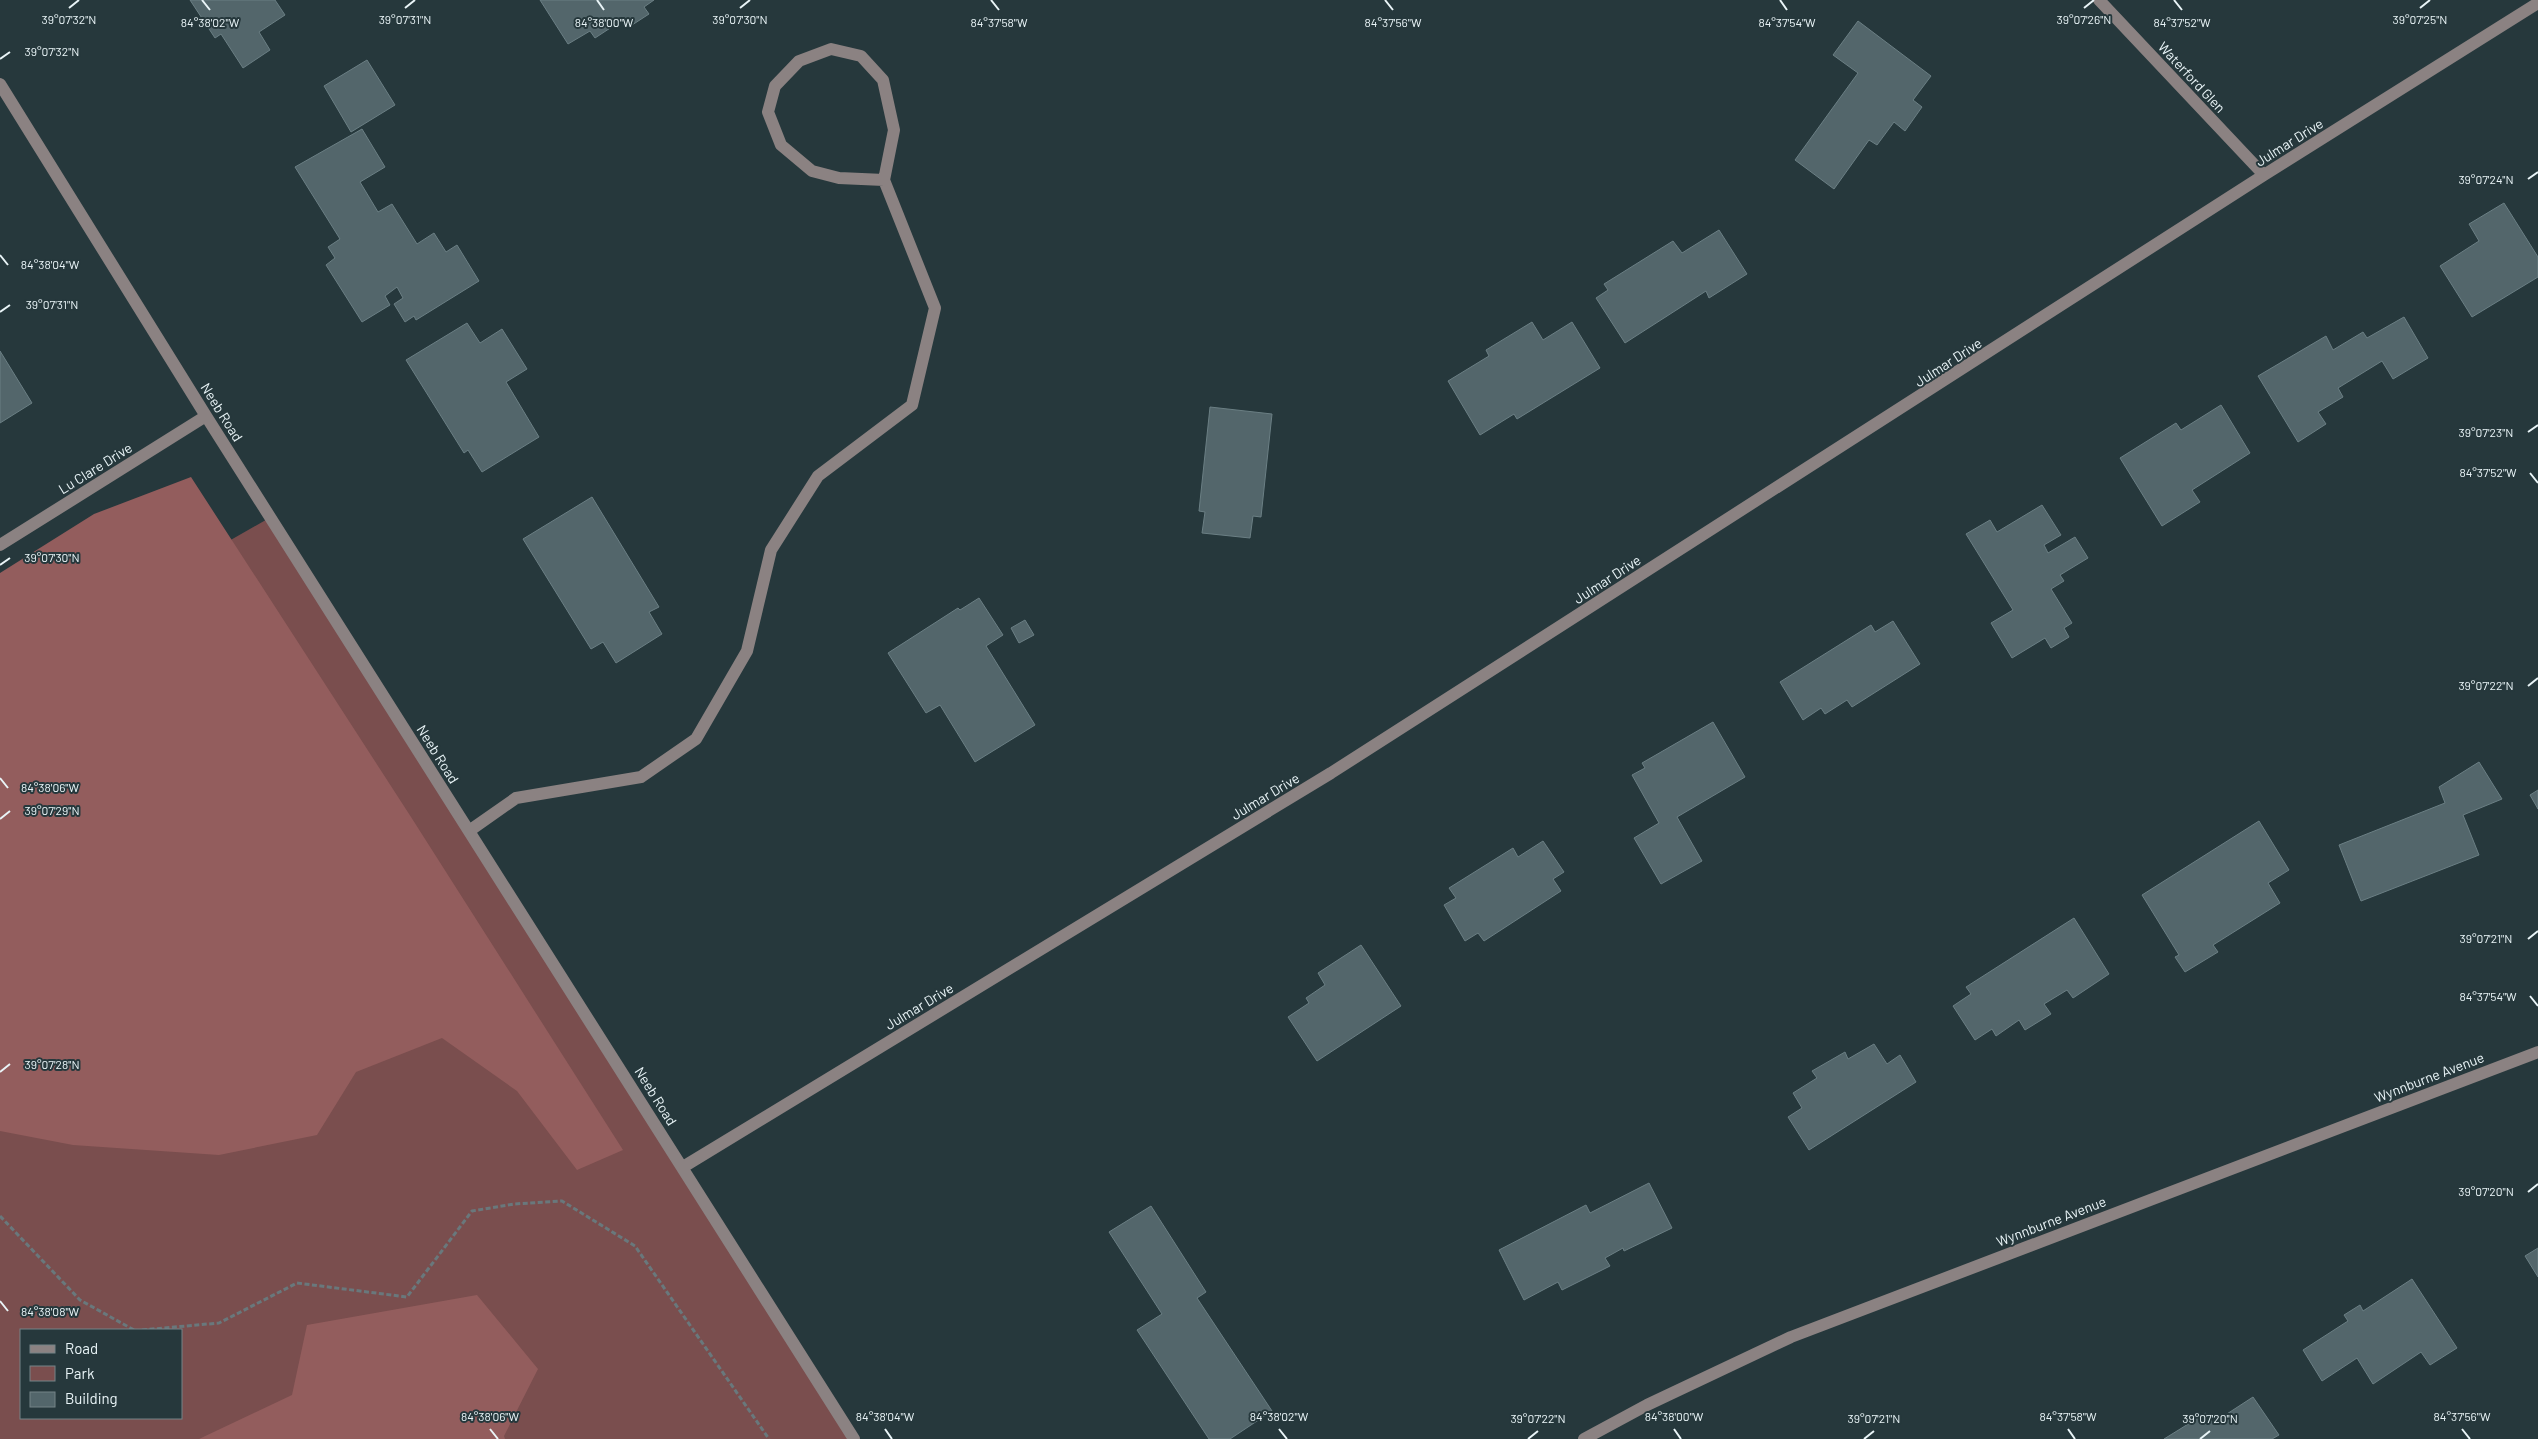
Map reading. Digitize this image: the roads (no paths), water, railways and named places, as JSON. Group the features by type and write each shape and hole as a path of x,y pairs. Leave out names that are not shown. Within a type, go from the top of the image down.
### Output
{"street":[{"name":"Waterford Glen","path":"2099,0 2264,175"},
{"name":"Julmar Drive","path":"683,1167 1331,773 2264,175 2538,3"},
{"path":"469,831 516,798 641,777 696,739 748,651 771,550 818,476 912,405 935,308 884,180 894,130 883,80 861,56 831,49 798,61 775,86 768,112 781,145 812,170 839,178 884,180"},
{"name":"Neeb Road","path":"0,84 206,416 854,1439"},
{"name":"Lu Clare Drive","path":"0,545 206,416"},
{"name":"Wynnburne Avenue","path":"1584,1439 1646,1405 1791,1337 2538,1052"}]}
